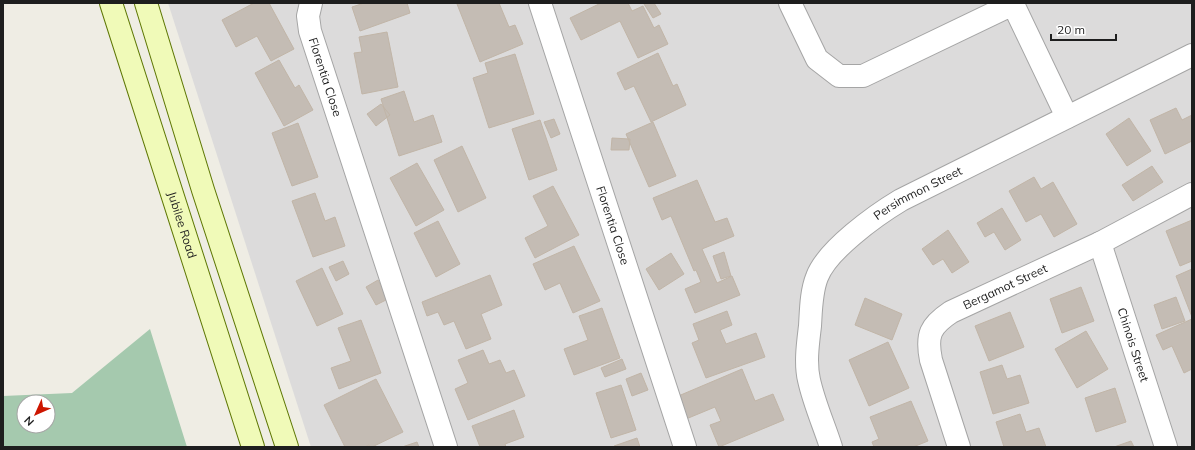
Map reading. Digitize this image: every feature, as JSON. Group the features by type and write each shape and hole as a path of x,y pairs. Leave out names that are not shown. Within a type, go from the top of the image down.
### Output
{"main road":[{"name":"Jubilee Road","path":"111,3 253,447"},
{"path":"146,3 205,197 286,447"}],"street":[{"name":"Florentia Close","path":"311,3 308,16 310,31 446,447"},
{"name":"Florentia Close","path":"540,3 685,447"},
{"path":"790,3 818,59 839,76 863,76 1014,3 1067,117"},
{"name":"Persimmon Street","path":"831,447 809,380 807,364 814,290 817,277 827,260 863,226 901,200 1192,55"},
{"name":"Bergamot Street","path":"959,447 930,360 928,346 929,336 933,326 940,319 951,312 1100,243 1192,194"},
{"name":"Chinois Street","path":"1100,243 1166,447"}],"shaded area":[{"path":"168,3 1192,3 1192,447 311,447"}],"green space":[{"path":"150,329 187,447 3,447 3,396 16,395 16,434 56,434 56,394 49,394 72,393"}],"building":[{"path":"254,3 269,3 294,49 271,61 257,36 236,47 222,20"},
{"path":"364,3 407,3 410,13 360,31 352,7"},
{"path":"499,3 509,27 515,25 523,44 480,62 457,4"},
{"path":"601,3 628,3 632,11 643,6 654,28 659,25 668,44 638,58 620,21 581,40 570,18"},
{"path":"654,3 661,14 653,18 644,4"},
{"path":"387,32 398,87 362,94 354,53 362,52 359,37"},
{"path":"658,53 673,86 677,84 686,105 651,122 634,86 625,90 617,73"},
{"path":"515,54 534,114 489,128 473,78 488,73 485,63"},
{"path":"279,60 295,88 299,85 313,110 284,126 255,73"},
{"path":"404,91 414,122 433,115 442,142 399,156 381,99"},
{"path":"381,104 390,115 376,126 367,114"},
{"path":"1176,108 1182,120 1192,115 1192,141 1165,154 1150,120"},
{"path":"1129,118 1151,151 1127,166 1106,134"},
{"path":"554,119 560,134 551,138 544,122"},
{"path":"540,120 557,170 529,180 512,129"},
{"path":"653,122 676,176 649,187 626,134"},
{"path":"298,123 318,177 292,186 272,133"},
{"path":"612,138 630,139 629,150 611,150"},
{"path":"462,146 486,198 458,212 434,160"},
{"path":"417,163 444,210 416,226 390,178"},
{"path":"1152,166 1163,182 1133,201 1122,185"},
{"path":"1034,177 1041,189 1053,182 1077,224 1054,237 1041,214 1026,222 1009,191"},
{"path":"697,180 715,222 727,218 734,236 702,249 717,283 732,276 740,295 695,313 685,289 701,282 696,270 694,271 671,216 662,220 653,198"},
{"path":"553,186 579,235 535,258 525,238 548,226 533,196"},
{"path":"315,193 325,221 335,217 345,246 313,257 292,201"},
{"path":"1002,208 1021,240 1005,250 994,232 985,237 977,223"},
{"path":"1192,220 1192,261 1180,266 1166,231"},
{"path":"438,221 460,264 436,277 414,233"},
{"path":"948,230 969,262 952,273 943,259 933,265 922,249"},
{"path":"574,246 600,301 573,313 560,283 545,290 533,264"},
{"path":"724,252 731,276 721,279 713,256"},
{"path":"671,253 684,274 659,290 646,269"},
{"path":"343,261 349,274 336,281 329,267"},
{"path":"322,268 343,314 317,326 296,281"},
{"path":"1192,269 1192,317 1176,276"},
{"path":"490,275 502,305 481,314 491,339 466,349 454,321 444,325 438,312 427,316 422,302"},
{"path":"378,280 388,299 376,305 366,287"},
{"path":"1081,287 1094,321 1062,333 1050,299"},
{"path":"1176,297 1185,321 1162,329 1154,305"},
{"path":"865,298 902,314 892,340 855,325"},
{"path":"602,308 620,358 574,375 564,349 588,340 579,316"},
{"path":"727,311 732,325 720,330 726,344 756,333 765,357 706,378 692,343 699,340 693,324"},
{"path":"1010,312 1024,347 989,361 975,326"},
{"path":"1192,319 1192,369 1184,373 1172,346 1163,350 1156,335"},
{"path":"361,320 381,373 339,389 331,368 351,361 338,328"},
{"path":"1086,331 1108,369 1077,388 1055,349"},
{"path":"888,342 909,388 869,406 849,360"},
{"path":"483,350 489,364 500,360 506,373 514,370 525,396 468,420 455,389 468,383 458,360"},
{"path":"622,359 626,369 605,377 601,368"},
{"path":"1002,365 1007,379 1020,375 1029,403 993,414 980,372"},
{"path":"742,369 755,401 773,394 784,420 719,447 710,425 721,421 715,407 686,419 676,397"},
{"path":"641,373 648,390 632,396 626,379"},
{"path":"376,379 403,432 372,447 369,445 365,447 345,447 324,405"},
{"path":"621,385 636,430 611,438 596,393"},
{"path":"1115,388 1126,422 1096,432 1085,398"},
{"path":"911,401 928,441 913,447 874,447 872,442 879,439 870,417"},
{"path":"514,410 524,437 505,444 506,447 480,447 472,426"},
{"path":"1020,414 1026,432 1039,428 1046,447 1004,447 996,422"},
{"path":"637,438 640,447 614,446"},
{"path":"1131,441 1134,447 1114,447"},
{"path":"417,442 419,447 402,447"}]}
